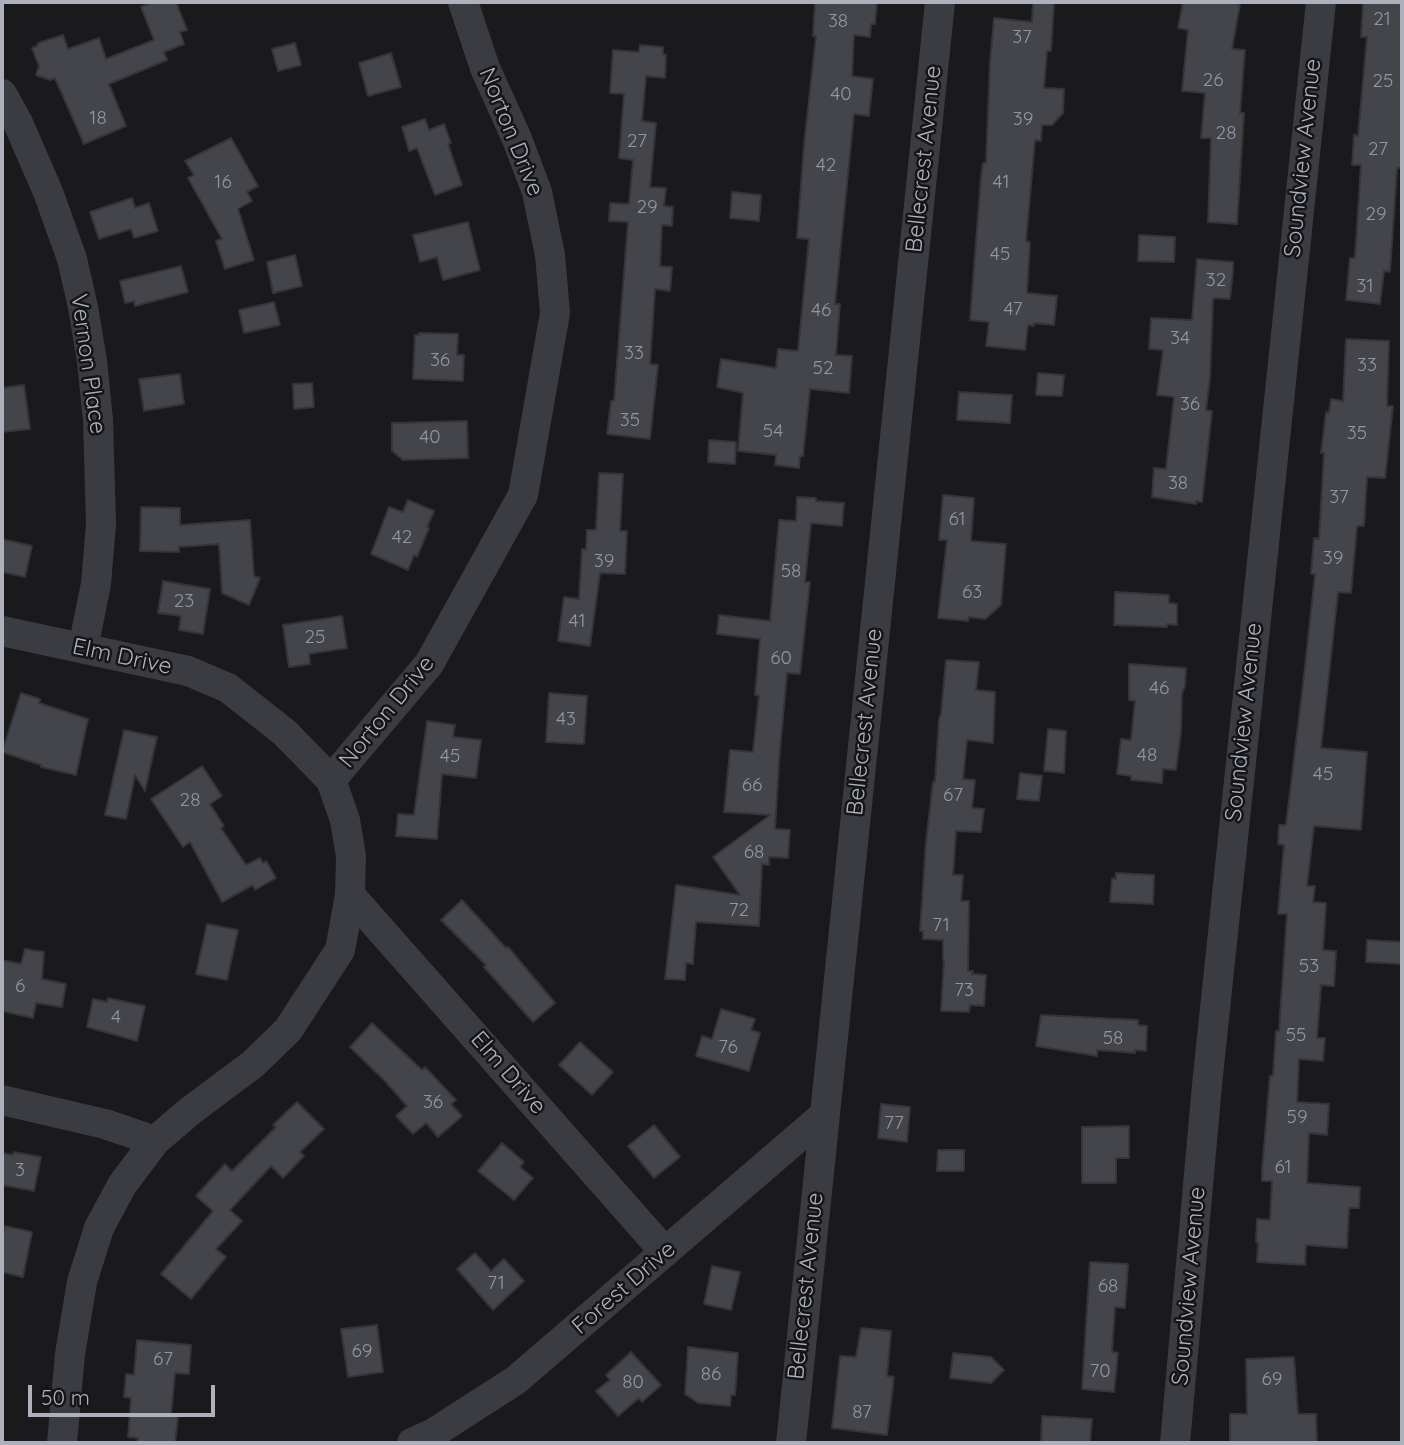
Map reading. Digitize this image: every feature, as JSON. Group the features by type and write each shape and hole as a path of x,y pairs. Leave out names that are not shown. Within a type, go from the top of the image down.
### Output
{"street":[{"name":"Norton Drive","path":"62,1443 70,1354 82,1282 99,1227 122,1185 155,1141 253,1064 288,1030 340,950 350,895 351,856 347,832 331,780 429,664 523,495 555,313 550,255 537,192 485,68 463,2"},
{"name":"Bellecrest Avenue","path":"791,1443 940,2"},
{"name":"Soundview Avenue","path":"1175,1443 1220,961 1321,2"},
{"name":"Vernon Place","path":"2,94 18,123 48,192 72,259 92,361 98,420 101,524 96,584 83,648"},
{"name":"Elm Drive","path":"2,631 188,671 228,688 284,732 331,780"},
{"name":"Elm Drive","path":"350,895 665,1252"},
{"path":"2,1100 104,1124 155,1141"},
{"name":"Forest Drive","path":"412,1443 432,1434 516,1380 823,1116"}],"building":[{"path":"153,2 176,2 187,30 180,32 184,44 164,52 167,60 109,84 126,126 84,144 55,78 50,80 36,75 39,66 32,48 38,43 63,35 68,49 99,38 106,59 154,40 141,7"},
{"path":"815,2 877,2 875,24 871,24 870,37 854,35 852,76 873,79 869,116 854,114 835,304 840,304 836,355 852,356 849,393 810,389 803,456 800,456 799,468 775,465 776,455 738,451 743,393 717,387 721,359 776,368 778,349 798,351 809,239 797,238 816,36 813,36"},
{"path":"1033,2 1054,2 1051,51 1047,51 1044,88 1064,89 1063,113 1052,125 1042,125 1041,141 1035,140 1026,241 1030,242 1027,293 1057,296 1054,325 1028,325 1025,350 986,346 989,322 970,320 981,177 983,163 986,163 994,18 1032,22"},
{"path":"1183,2 1240,4 1232,49 1245,50 1240,113 1244,113 1237,224 1208,222 1211,138 1201,138 1205,93 1182,91 1188,30 1178,28"},
{"path":"1363,2 1402,2 1402,168 1397,168 1390,272 1384,271 1380,304 1346,300 1350,258 1355,258 1361,165 1352,165 1354,135 1358,136 1367,37 1361,37"},
{"path":"295,43 301,65 278,71 272,49"},
{"path":"640,45 663,47 663,54 666,55 665,78 646,76 642,121 656,123 650,187 666,188 664,206 673,207 672,226 662,225 660,266 672,267 670,291 655,289 650,364 658,365 650,439 607,434 611,401 614,401 628,222 609,221 610,203 629,204 633,160 619,158 624,94 610,93 613,50 639,52"},
{"path":"391,53 401,87 368,96 359,63"},
{"path":"425,119 429,130 444,124 462,185 435,195 417,148 409,151 402,127"},
{"path":"231,138 258,186 247,192 252,201 238,209 254,260 225,269 216,241 222,239 188,178 194,175 185,161"},
{"path":"732,192 761,195 759,221 730,218"},
{"path":"132,198 135,208 149,203 158,231 134,238 131,229 99,239 90,212"},
{"path":"468,222 480,270 443,280 437,257 420,262 413,235"},
{"path":"1139,235 1175,237 1174,262 1138,261"},
{"path":"295,255 302,286 273,293 267,262"},
{"path":"1197,259 1233,262 1233,271 1230,299 1213,298 1206,410 1212,411 1202,502 1196,501 1196,504 1152,497 1154,468 1166,469 1174,397 1157,395 1163,350 1149,349 1151,318 1192,320"},
{"path":"181,266 188,292 135,306 134,301 125,303 120,281"},
{"path":"274,302 280,325 244,333 239,310"},
{"path":"458,334 457,355 464,355 463,381 413,379 415,335"},
{"path":"1346,339 1389,341 1387,406 1393,406 1385,478 1367,477 1364,526 1357,526 1351,593 1338,592 1321,748 1367,752 1361,830 1314,826 1307,886 1315,886 1313,902 1326,903 1323,950 1336,951 1334,986 1321,985 1317,1038 1325,1038 1323,1061 1299,1059 1297,1102 1329,1104 1327,1135 1309,1133 1307,1183 1360,1187 1359,1208 1349,1208 1347,1248 1306,1245 1305,1265 1257,1262 1257,1219 1270,1220 1272,1181 1262,1181 1262,1171 1270,1076 1273,1076 1276,1031 1279,1031 1287,914 1278,914 1284,845 1278,844 1279,825 1286,825 1304,676 1315,574 1311,574 1314,538 1319,539 1324,453 1321,453 1326,412 1329,413 1331,399 1343,401"},
{"path":"1038,373 1064,375 1062,396 1036,395"},
{"path":"180,374 184,404 144,411 139,379"},
{"path":"312,383 314,407 294,409 293,384"},
{"path":"24,385 30,429 2,432 2,388"},
{"path":"959,392 1012,395 1010,423 957,420"},
{"path":"467,421 468,458 403,460 392,451 392,423"},
{"path":"709,440 736,442 735,464 708,462"},
{"path":"599,473 623,474 620,531 627,531 625,574 600,573 590,646 558,641 564,597 579,599 582,549 586,550 587,530 596,530"},
{"path":"943,495 974,498 971,541 1006,544 1001,605 985,619 969,617 968,621 938,618 947,540 939,540"},
{"path":"797,497 844,503 842,526 811,523 805,582 810,582 800,674 787,673 775,829 790,830 788,858 769,857 769,865 762,864 759,926 696,922 693,964 686,963 685,980 665,979 676,885 740,895 713,857 770,815 724,812 730,750 753,752 759,696 755,695 760,639 717,634 719,615 770,621 779,520 796,521"},
{"path":"408,500 434,511 417,557 414,555 408,570 371,554 389,507 403,512"},
{"path":"141,507 180,508 180,525 250,520 254,576 260,578 249,605 222,593 219,544 179,547 179,552 140,551"},
{"path":"2,539 32,546 25,577 2,572"},
{"path":"163,581 210,589 203,634 179,630 181,616 158,613"},
{"path":"1115,592 1169,595 1169,603 1177,604 1177,625 1114,625"},
{"path":"342,616 347,648 309,654 310,664 289,667 283,625"},
{"path":"946,660 979,662 976,690 995,692 993,743 967,740 963,779 975,780 972,808 984,809 981,832 956,831 953,875 963,875 961,901 969,901 968,971 986,975 984,1006 970,1005 969,1012 941,1011 943,940 923,939 923,931 920,931 926,842 935,782"},
{"path":"1129,664 1186,668 1176,770 1163,769 1162,783 1131,780 1131,776 1117,774 1121,739 1131,740 1135,701 1129,700"},
{"path":"21,693 40,699 39,703 88,719 76,775 41,767 2,752"},
{"path":"549,693 587,696 584,744 546,742"},
{"path":"427,721 455,725 453,737 481,740 476,778 442,774 437,839 396,836 398,814 414,815"},
{"path":"1048,729 1066,731 1064,773 1044,771"},
{"path":"124,730 157,737 145,791 135,775 126,819 105,815"},
{"path":"202,766 222,796 210,804 224,826 221,828 246,865 260,858 263,863 266,861 276,878 255,890 253,885 222,902 190,842 183,847 151,799"},
{"path":"1020,773 1042,776 1039,801 1017,799"},
{"path":"1116,873 1154,875 1153,904 1110,902 1112,878 1116,879"},
{"path":"462,900 506,948 508,947 555,1003 533,1022 484,967 486,965 441,920"},
{"path":"207,924 238,930 227,980 196,974"},
{"path":"1367,940 1402,942 1402,964 1366,962"},
{"path":"25,949 44,952 42,979 66,984 62,1007 36,1003 33,1018 2,1011 2,960 21,964"},
{"path":"108,998 145,1006 137,1041 87,1027 93,999 107,1002"},
{"path":"721,1009 755,1019 751,1030 760,1033 749,1071 696,1056 702,1036 712,1039"},
{"path":"1041,1015 1138,1020 1138,1025 1147,1026 1146,1051 1135,1050 1135,1053 1097,1050 1097,1056 1036,1046"},
{"path":"372,1023 422,1070 425,1067 456,1100 451,1104 462,1116 438,1137 426,1123 413,1134 396,1116 407,1106 350,1047"},
{"path":"580,1042 613,1072 592,1095 559,1065"},
{"path":"297,1102 324,1129 300,1152 304,1156 283,1178 271,1166 230,1210 242,1221 216,1249 226,1257 191,1299 161,1274 213,1211 196,1196 225,1164 232,1171"},
{"path":"881,1104 910,1107 907,1142 878,1138"},
{"path":"654,1125 680,1157 654,1178 628,1146"},
{"path":"1129,1126 1129,1158 1116,1158 1116,1183 1082,1183 1082,1127"},
{"path":"502,1143 524,1162 520,1167 533,1178 514,1200 478,1171"},
{"path":"938,1150 964,1150 964,1171 937,1171"},
{"path":"14,1152 41,1157 34,1191 2,1185 2,1153 13,1155"},
{"path":"5,1226 32,1232 23,1277 2,1272 2,1237"},
{"path":"475,1253 491,1271 504,1259 524,1281 493,1310 457,1269"},
{"path":"1090,1262 1128,1264 1125,1308 1115,1307 1112,1352 1118,1353 1114,1392 1082,1389"},
{"path":"712,1266 740,1272 731,1310 704,1304"},
{"path":"377,1325 383,1372 348,1377 341,1329"},
{"path":"861,1328 891,1331 887,1376 894,1377 887,1435 832,1428 840,1356 856,1357"},
{"path":"137,1340 191,1345 189,1374 175,1373 171,1416 178,1416 175,1443 137,1443 138,1438 128,1437 131,1398 124,1397 126,1374 134,1375"},
{"path":"688,1347 738,1353 735,1395 731,1395 730,1406 698,1403 685,1394"},
{"path":"631,1352 661,1385 642,1402 639,1398 618,1416 596,1391 610,1380 606,1375"},
{"path":"953,1353 991,1357 1004,1370 991,1383 950,1378"},
{"path":"1294,1357 1298,1414 1316,1414 1317,1443 1230,1443 1230,1414 1247,1414 1246,1359"},
{"path":"1042,1416 1092,1419 1090,1443 1041,1443"}]}
